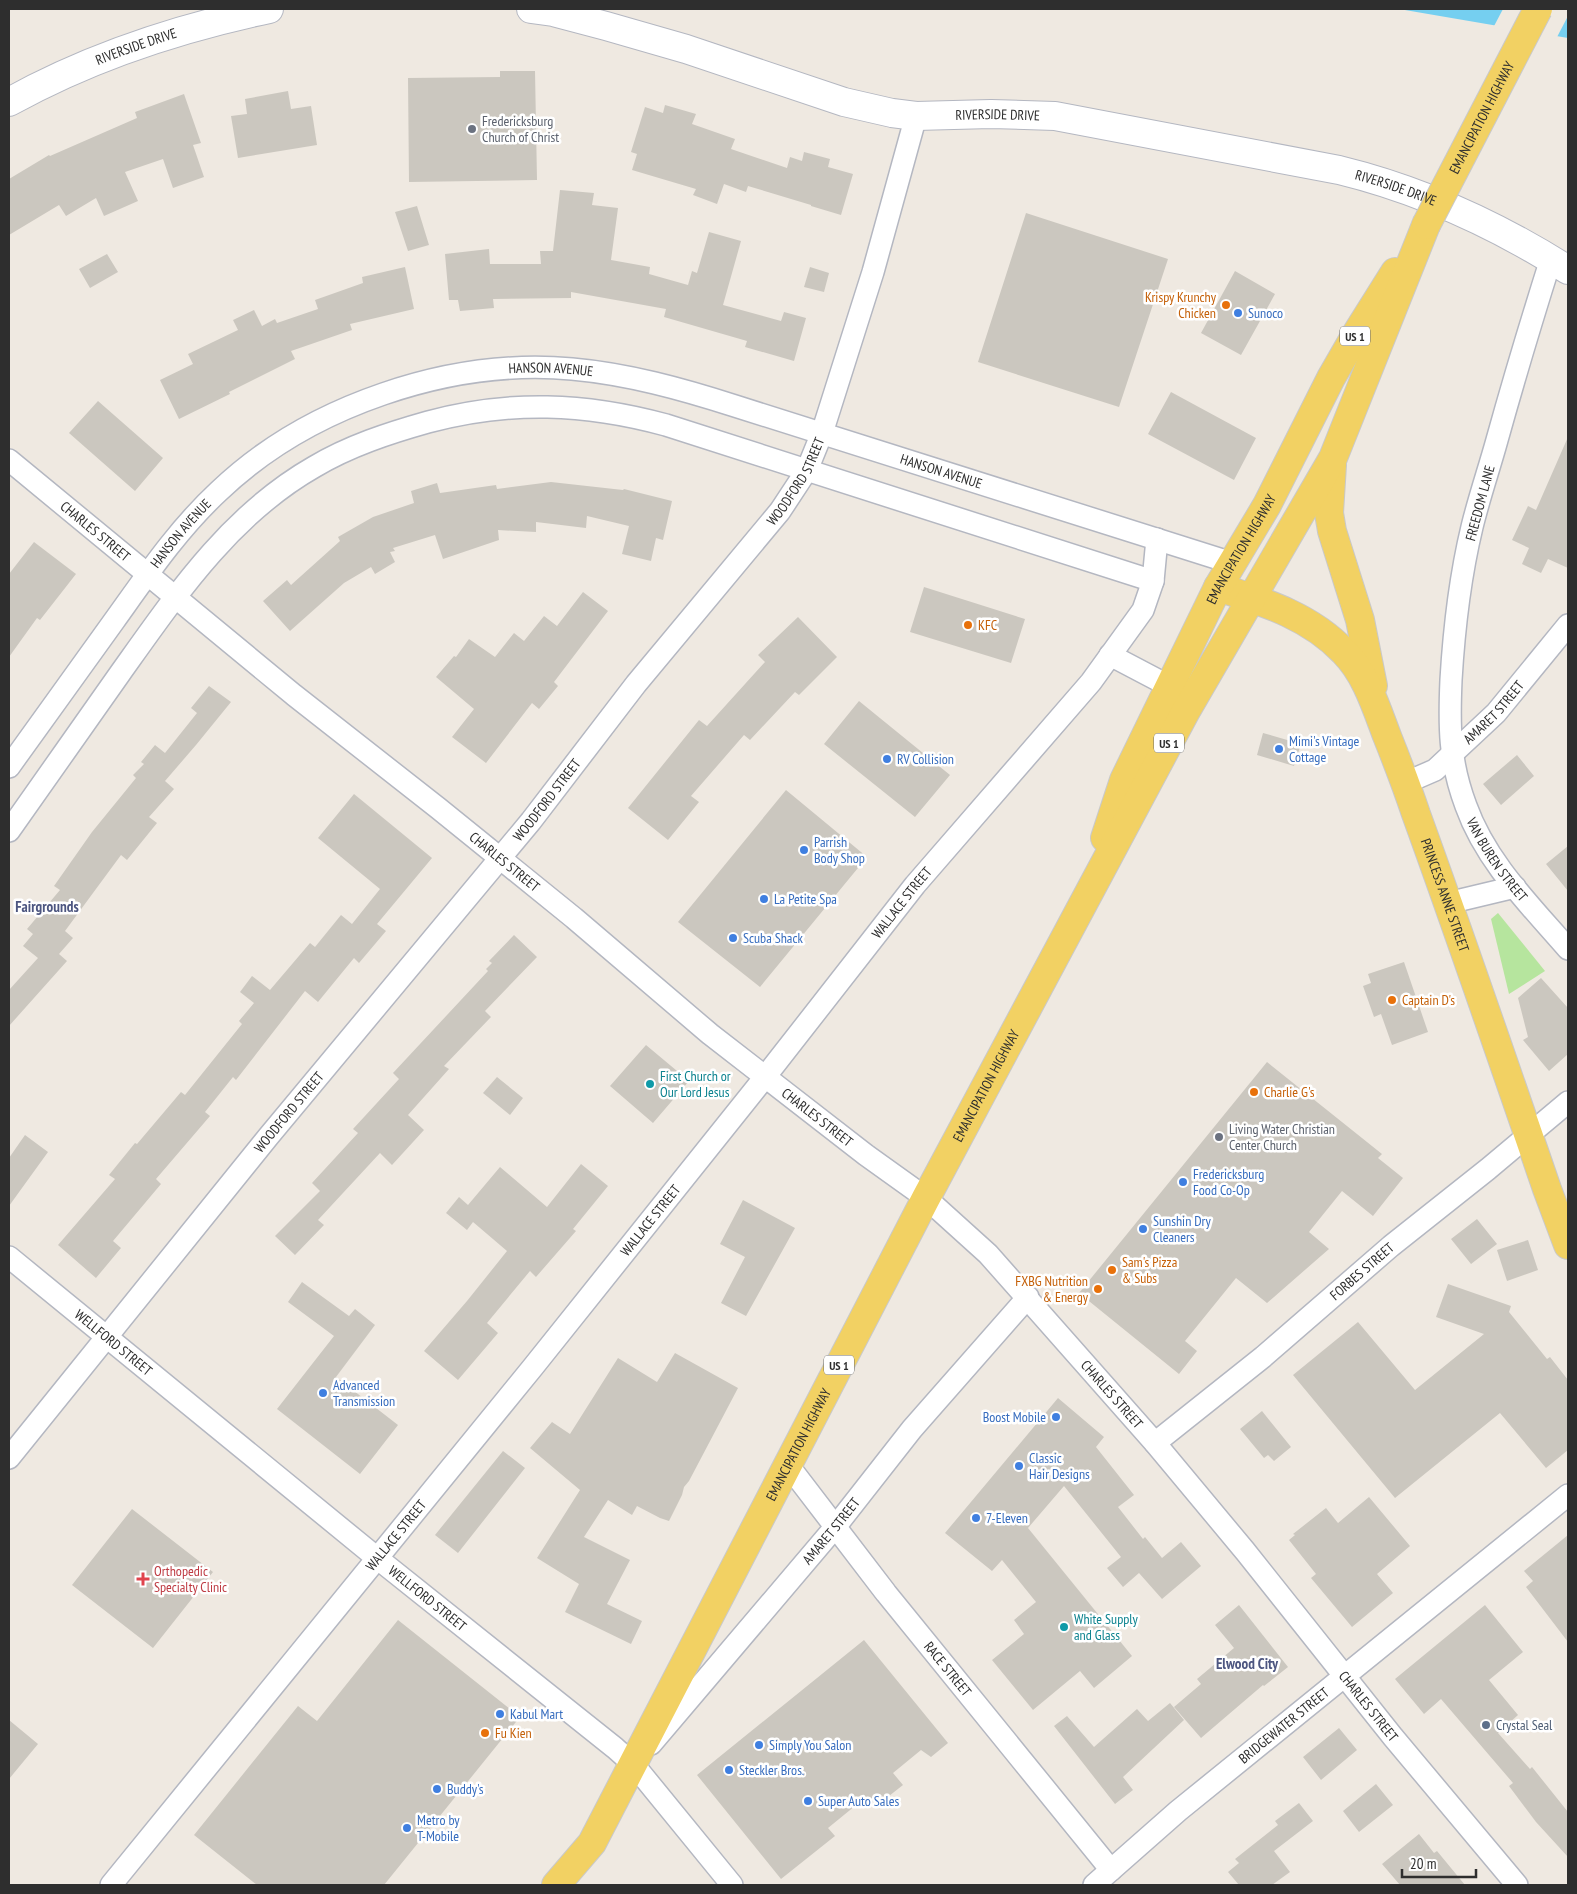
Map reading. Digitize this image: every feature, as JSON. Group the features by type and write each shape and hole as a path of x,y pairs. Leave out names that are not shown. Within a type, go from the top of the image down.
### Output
{"main road":[{"name":"EMANCIPATION HIGHWAY","path":"1092,889 1103,845 1124,780 1218,587 1267,505 1331,378 1358,331 1426,225 1538,9"},
{"name":"EMANCIPATION HIGHWAY","path":"556,1885 592,1843 926,1198 1186,711 1333,458 1426,225"},
{"path":"1333,458 1329,490 1329,513 1332,531 1360,620 1376,707"},
{"path":"1218,587 1252,598"},
{"name":"PRINCESS ANNE STREET","path":"1252,598 1303,619 1323,632 1351,660 1361,675 1376,707 1406,783 1568,1245"},
{"name":"EMANCIPATION HIGHWAY","path":"583,1885 592,1843"}],"street":[{"name":"RIVERSIDE DRIVE","path":"9,102 90,62 143,43 214,20 269,9"},
{"name":"RIVERSIDE DRIVE","path":"531,9 553,12 686,49 844,102 892,113 916,116 991,114 1055,116 1372,178 1468,214 1516,238 1560,264"},
{"name":"WOODFORD STREET","path":"9,1458 262,1144 531,821 636,684 780,512 806,470 822,433 873,272 916,116"},
{"name":"FREEDOM LANE","path":"1452,754 1449,728 1452,656 1459,598 1472,527 1521,354 1560,264"},
{"name":"HANSON AVENUE","path":"9,767 172,542 219,491 249,466 312,426 361,403 416,385 495,369 570,369 597,372 629,377 694,393 1232,563"},
{"path":"9,831 175,597 200,565 235,528 261,504 306,472 335,455 394,432 447,417 510,407 536,406 582,408 610,412 666,425 1153,581"},
{"name":"CHARLES STREET","path":"9,460 294,695 574,918 710,1034 926,1198 988,1254 1028,1297 1155,1443 1245,1551 1393,1737 1517,1885"},
{"name":"WALLACE STREET","path":"111,1885 533,1367 916,885 1091,682 1143,610 1153,581 1157,539"},
{"name":"AMARET STREET","path":"1406,783 1435,770 1496,714 1568,625"},
{"path":"1110,655 1169,686"},
{"name":"VAN BUREN STREET","path":"1452,754 1466,807 1483,843 1500,870 1568,949"},
{"path":"1448,903 1515,887"},
{"name":"FORBES STREET","path":"1155,1443 1263,1357 1391,1246 1568,1102"},
{"name":"WELLFORD STREET","path":"9,1257 377,1558 615,1748 634,1765 732,1885"},
{"name":"AMARET STREET","path":"634,1765 836,1526 912,1429 1028,1297"},
{"name":"RACE STREET","path":"788,1465 886,1593 1111,1870"},
{"name":"BRIDGEWATER STREET","path":"1094,1885 1178,1811 1568,1495"}],"green space":[{"path":"1498,913 1545,971 1509,994 1491,919"}],"water":[{"path":"1399,9 1568,9 1568,38"}],"pier":[{"path":"1503,9 1568,9 1568,16 1556,39 1493,28"}],"building":[{"name":"Fredericksburg Church of Christ","path":"500,71 535,71 537,180 409,182 408,78 500,77"},
{"path":"288,91 291,109 311,106 317,145 238,158 231,116 247,114 245,99"},
{"path":"184,94 201,143 193,145 204,177 173,188 163,159 125,172 138,201 104,216 96,198 66,216 59,205 9,235 9,179 49,155 137,118 135,112"},
{"path":"665,105 696,114 692,124 735,139 731,149 787,168 790,157 802,161 804,152 830,159 828,167 853,174 841,215 748,186 746,192 724,184 717,204 693,195 696,189 632,170 637,154 631,152 645,107 663,113"},
{"path":"560,190 594,193 592,205 618,208 611,260 650,267 649,274 688,285 692,271 697,273 709,232 741,241 723,305 781,321 784,312 806,318 794,361 745,347 747,341 664,317 666,309 571,292 571,298 493,299 494,308 460,311 458,300 449,300 445,254 489,249 490,264 541,264 540,251 553,251"},
{"path":"417,206 429,245 408,251 395,212"},
{"path":"1026,213 1168,259 1119,407 978,362"},
{"path":"107,254 118,272 90,288 79,269"},
{"path":"405,267 414,309 350,324 352,330 291,351 295,359 179,419 160,380 193,364 188,354 238,330 233,320 254,310 262,326 275,319 277,323 318,309 315,300 363,283 362,277"},
{"path":"810,267 829,273 824,292 804,287"},
{"name":"Sunoco","path":"1235,271 1275,294 1241,355 1201,333"},
{"path":"1171,392 1256,438 1234,480 1148,434"},
{"path":"98,401 163,458 135,491 69,433"},
{"path":"1568,437 1568,568 1548,559 1541,573 1522,564 1529,548 1512,540 1528,506 1536,510"},
{"path":"551,482 624,489 672,501 663,540 656,538 651,561 622,554 629,526 587,516 586,528 536,522 536,532 498,530 499,540 443,559 435,535 393,548 395,551 390,552 395,562 375,574 371,567 344,583 290,631 263,601 287,580 291,585 340,541 338,537 373,517 414,503 411,491 437,483 440,493 496,485 497,489"},
{"path":"34,542 76,574 40,620 37,618 9,657 9,574"},
{"name":"KFC","path":"924,587 1025,619 1011,663 910,632"},
{"path":"583,592 608,611 554,682 558,686 539,709 532,703 486,763 452,737 474,709 436,677 454,656 456,657 469,639 495,657 514,633 524,641 544,616 557,626"},
{"path":"798,617 837,657 799,695 795,692 750,740 744,735 691,796 699,802 668,840 628,808 699,720 707,726 765,662 758,655"},
{"path":"209,686 231,702 165,781 174,789 149,817 157,823 127,860 121,855 65,931 73,938 59,954 67,961 9,1026 9,990 38,958 23,946 33,934 27,929 60,890 54,886 92,832 136,778 133,775 144,764 141,762 155,745 165,753 197,713 191,708"},
{"name":"RV Collision","path":"859,701 950,775 915,817 824,744"},
{"name":"Mimi's Vintage Cottage","path":"1263,733 1301,744 1294,766 1257,755"},
{"path":"1517,755 1534,776 1501,805 1483,784"},
{"path":"786,790 867,857 760,987 678,922"},
{"path":"354,794 432,858 377,924 386,931 359,963 354,958 318,1002 305,991 236,1080 233,1077 205,1112 210,1116 156,1179 161,1184 113,1241 121,1248 96,1278 58,1245 115,1179 109,1175 135,1143 137,1144 181,1092 185,1095 242,1024 239,1021 254,1003 240,992 252,976 270,990 310,943 315,947 341,915 352,924 380,889 318,838"},
{"path":"1568,846 1568,891 1546,864"},
{"path":"514,935 537,957 485,1011 491,1017 444,1066 449,1069 408,1115 424,1130 392,1165 380,1153 318,1220 324,1225 295,1255 275,1236 320,1191 312,1183 358,1133 353,1129 399,1079 393,1073 488,971 486,969 492,963 489,961"},
{"name":"Captain D's","path":"1404,962 1428,1032 1392,1045 1381,1014 1374,1017 1363,986 1371,983 1368,974"},
{"path":"1541,978 1568,1008 1568,1054 1549,1071 1523,1040 1528,1037 1518,998"},
{"name":"First Church or Our Lord Jesus","path":"646,1045 689,1081 653,1123 610,1086"},
{"path":"1267,1062 1382,1154 1378,1158 1403,1178 1373,1216 1342,1191 1309,1232 1329,1249 1267,1303 1236,1278 1185,1341 1197,1351 1179,1374 1079,1293"},
{"path":"497,1077 523,1098 510,1115 483,1093"},
{"path":"25,1135 48,1152 9,1206 9,1158"},
{"path":"581,1164 608,1186 573,1229 576,1231 536,1277 530,1271 487,1323 498,1333 458,1380 424,1351 507,1251 473,1222 467,1230 446,1213 459,1197 468,1205 500,1167 547,1207"},
{"path":"743,1200 795,1228 746,1316 721,1303 745,1257 720,1244"},
{"path":"1477,1219 1497,1244 1471,1264 1451,1239"},
{"path":"1528,1240 1538,1270 1507,1281 1497,1250"},
{"name":"Advanced Transmission","path":"302,1282 349,1316 355,1309 375,1325 336,1377 398,1425 360,1474 277,1409 334,1336 288,1302"},
{"path":"1448,1284 1511,1306 1509,1312 1547,1359 1550,1357 1568,1380 1568,1450 1546,1468 1500,1413 1395,1498 1293,1375 1358,1322 1415,1390 1484,1334 1436,1317"},
{"path":"675,1353 738,1388 689,1481 684,1487 669,1521 637,1506 632,1515 608,1500 584,1537 630,1560 607,1604 642,1621 631,1644 565,1612 579,1584 537,1558 580,1490 530,1448 552,1422 570,1434 618,1358 657,1382"},
{"path":"1058,1398 1104,1437 1096,1447 1134,1495 1118,1507 1143,1539 1145,1537 1162,1558 1181,1542 1201,1566 1162,1599 1139,1573 1123,1587 1107,1568 1121,1557 1064,1486 1028,1528 1132,1656 1094,1688 1080,1671 1033,1710 992,1660 1024,1634 1014,1620 1036,1602 1002,1560 992,1571 945,1533"},
{"path":"1262,1411 1291,1447 1274,1461 1268,1455 1264,1458 1240,1429"},
{"path":"503,1451 525,1468 458,1553 435,1535"},
{"path":"1369,1497 1410,1546 1377,1574 1393,1593 1352,1627 1311,1578 1316,1574 1289,1540 1295,1535 1293,1534 1326,1508 1338,1523"},
{"name":"Orthopedic Specialty Clinic","path":"132,1509 213,1572 153,1648 72,1585"},
{"path":"1568,1535 1568,1642 1526,1587 1533,1581 1524,1571"},
{"path":"1239,1605 1288,1667 1263,1685 1201,1738 1174,1707 1201,1684 1197,1679 1234,1648 1215,1625"},
{"path":"1485,1605 1523,1652 1489,1680 1518,1715 1498,1733 1530,1769 1532,1767 1568,1812 1568,1857 1536,1822 1509,1786 1513,1783 1441,1699 1424,1714 1395,1679"},
{"path":"398,1620 520,1717 384,1885 257,1885 194,1835 298,1706 317,1721"},
{"path":"864,1640 948,1743 931,1757 921,1750 893,1773 903,1785 875,1807 866,1797 828,1828 835,1836 781,1879 697,1775"},
{"path":"1170,1703 1184,1720 1123,1777 1133,1790 1115,1804 1054,1726 1067,1716 1094,1747 1137,1709 1148,1721"},
{"path":"9,1720 38,1744 9,1779"},
{"path":"1339,1728 1357,1750 1321,1780 1303,1757"},
{"path":"1376,1784 1393,1805 1359,1832 1343,1811"},
{"path":"1299,1803 1313,1821 1274,1851 1290,1872 1272,1885 1239,1885 1228,1872 1239,1863 1235,1859 1278,1825 1275,1821"},
{"path":"1419,1834 1434,1853 1437,1851 1465,1885 1400,1885 1382,1864"}],"place":[{"name":"Fredericksburg Church of Christ","path":"472,129"},
{"name":"Krispy Krunchy Chicken","path":"1226,305"},
{"name":"Sunoco","path":"1238,313"},
{"name":"KFC","path":"968,625"},
{"name":"Mimi's Vintage Cottage","path":"1279,749"},
{"name":"RV Collision","path":"887,759"},
{"name":"Parrish Body Shop","path":"804,850"},
{"name":"La Petite Spa","path":"764,899"},
{"name":"Scuba Shack","path":"733,938"},
{"name":"Captain D's","path":"1392,1000"},
{"name":"First Church or Our Lord Jesus","path":"650,1084"},
{"name":"Charlie G's","path":"1254,1092"},
{"name":"Living Water Christian Center Church","path":"1219,1137"},
{"name":"Fredericksburg Food Co-Op","path":"1183,1182"},
{"name":"Sunshin Dry Cleaners","path":"1143,1229"},
{"name":"Sam's Pizza & Subs","path":"1112,1270"},
{"name":"FXBG Nutrition & Energy","path":"1098,1289"},
{"name":"Advanced Transmission","path":"323,1393"},
{"name":"Boost Mobile","path":"1056,1417"},
{"name":"Classic Hair Designs","path":"1019,1466"},
{"name":"7-Eleven","path":"976,1518"},
{"name":"Orthopedic Specialty Clinic","path":"143,1579"},
{"name":"White Supply and Glass","path":"1064,1627"},
{"name":"Kabul Mart","path":"500,1714"},
{"name":"Crystal Seal","path":"1486,1725"},
{"name":"Fu Kien","path":"485,1733"},
{"name":"Simply You Salon","path":"759,1745"},
{"name":"Steckler Bros.","path":"729,1770"},
{"name":"Buddy's","path":"437,1789"},
{"name":"Super Auto Sales","path":"808,1801"},
{"name":"Metro by T-Mobile","path":"407,1828"}],"district":[{"name":"Fairgrounds","path":"47,906"},
{"name":"Elwood City","path":"1247,1663"}]}
